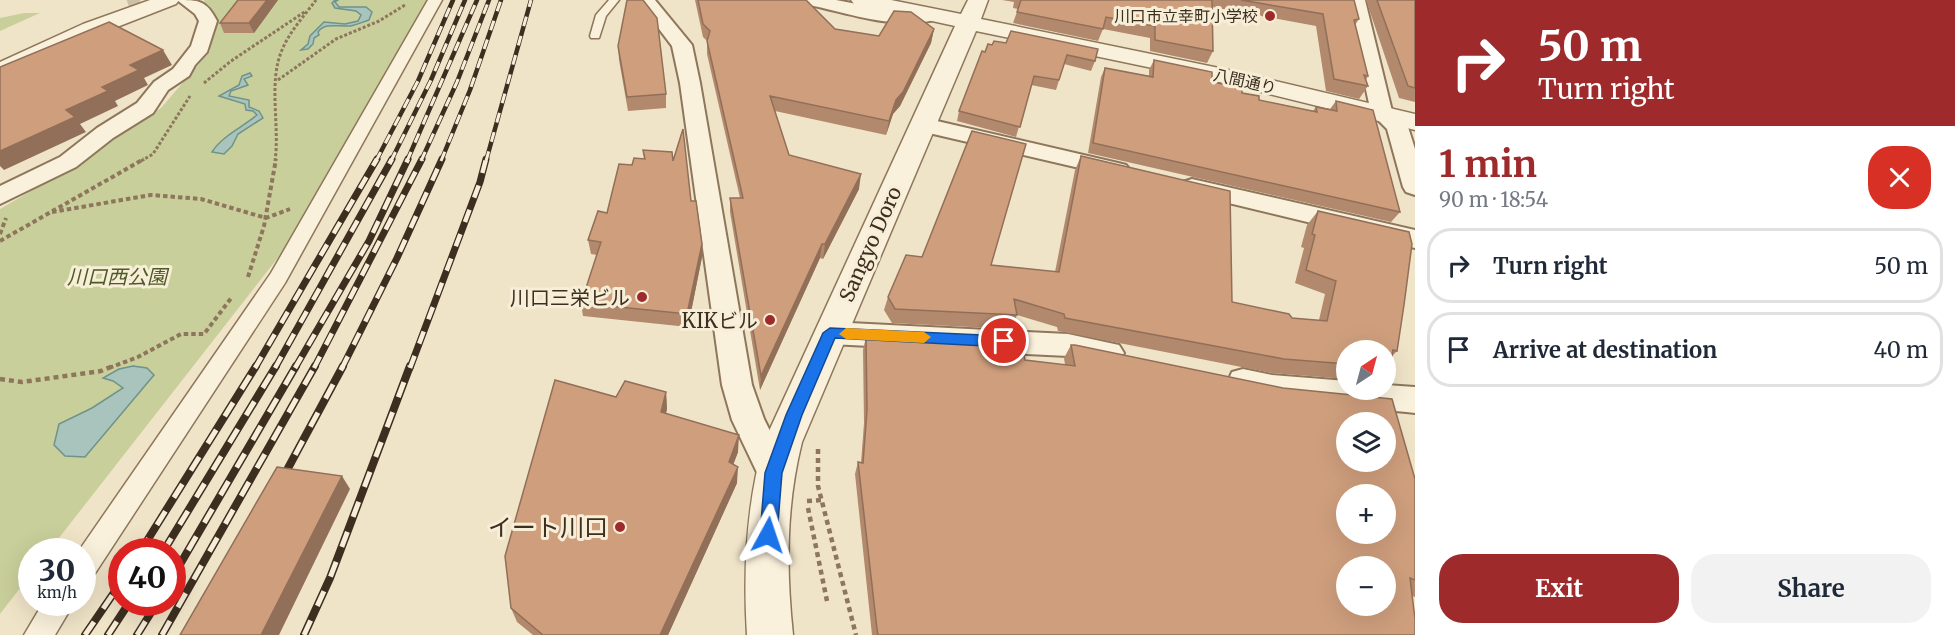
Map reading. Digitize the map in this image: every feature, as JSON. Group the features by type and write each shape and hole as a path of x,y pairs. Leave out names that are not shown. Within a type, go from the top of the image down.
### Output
{"street":[{"path":"0,71 92,29 170,0"},
{"path":"0,196 68,162 105,133 145,108 161,86 182,72 186,63 200,48 208,21 203,11 186,0"},
{"path":"96,548 278,278 435,0"},
{"path":"646,0 682,45 690,83 737,385 748,420 774,473"},
{"path":"809,0 898,18 935,15"},
{"name":"八間通り","path":"861,0 935,15 973,11 1224,76 1415,122"},
{"path":"908,0 935,15"},
{"path":"1356,0 1382,113 1396,127 1415,187"},
{"path":"48,26 121,2"},
{"path":"0,58 121,2"},
{"name":"Sangyo Doro","path":"770,635 766,555 774,473 794,415 973,11"},
{"path":"924,124 1138,175"},
{"path":"1172,183 1415,239"},
{"path":"830,333 1068,345 1136,359"},
{"path":"1215,375 1272,387 1415,400"},
{"path":"38,635 51,616"}],"lane":[{"path":"595,36 600,15 614,0"}],"path":[{"path":"247,279 260,246 278,136 278,60 288,36 316,0"},
{"path":"277,80 336,39 379,21 411,0"},
{"path":"51,212 137,197 194,196 228,204 266,218 324,196"},
{"path":"0,234 3,229"},
{"path":"0,379 22,382 100,371 138,357 181,334 204,334 234,295"},
{"path":"818,443 819,486 856,635"},
{"path":"822,500 807,501 827,601"}],"green space":[{"name":"川口西公園","path":"204,0 430,0 294,237 59,538 18,538 18,591 0,614 0,209 76,165 161,108 210,51"},
{"path":"24,13 40,13 0,31 0,18"}],"water":[{"path":"338,0 335,2 339,7 366,7 372,12 369,20 350,26 324,27 318,32 319,35 314,38 313,44 308,49 301,50 308,44 310,36 324,22 345,24 358,21 361,15 356,11 335,8 332,3"},
{"path":"250,73 252,76 244,79 248,85 231,91 229,96 249,100 249,107 259,111 263,118 238,134 232,146 224,154 212,152 227,136 257,115 253,111 246,110 245,104 219,96 239,85 242,76"},
{"path":"133,366 147,368 154,375 85,457 65,456 54,445 59,424 92,408 123,388 103,378 119,369"}],"building":[{"path":"238,0 267,0 249,23 220,23"},
{"path":"627,0 643,0 657,18 666,94 627,97 618,46"},
{"path":"698,0 806,0 835,29 879,36 894,11 911,12 934,29 903,92 896,100 889,121 770,96 789,155 861,174 825,244 822,244 761,376 730,198 743,198 707,41 710,31 703,24"},
{"path":"1021,0 1212,0 1213,51 1155,40 1155,26 1106,17 1103,29 1017,12"},
{"path":"1241,0 1354,0 1359,19 1354,20 1368,76 1364,75 1368,86 1334,79 1323,14"},
{"path":"1377,0 1415,0 1415,88 1408,86"},
{"path":"109,22 163,50 130,65 139,70 102,87 108,91 66,110 75,117 0,151 0,67"},
{"path":"1011,31 1098,49 1095,61 1067,55 1059,80 1034,76 1020,127 959,111 982,51 985,52 988,44 992,45 994,41 1006,43"},
{"path":"1154,60 1212,72 1212,82 1242,88 1242,93 1259,96 1259,100 1317,112 1316,107 1337,111 1336,101 1373,110 1400,212 1093,143 1105,68 1153,77"},
{"path":"683,129 691,201 696,201 702,244 687,314 581,303 601,242 588,240 598,211 607,213 619,164 632,165 634,158 645,159 643,150 672,152 673,161"},
{"path":"972,131 1026,144 991,265 1059,272 1081,156 1230,191 1232,302 1289,314 1292,318 1327,321 1336,281 1306,270 1315,235 1312,234 1318,211 1409,232 1412,244 1397,351 1396,340 1336,340 1336,363 1284,359 1065,318 1064,314 1014,299 1017,315 895,309 888,297 906,255 922,257"},
{"path":"866,337 914,342 911,337 1022,342 1025,360 1075,366 1071,345 1075,345 1283,388 1336,393 1336,400 1392,400 1396,412 1336,412 1336,472 1396,472 1396,413 1415,479 1415,580 1410,578 1415,635 878,635 858,462 863,463 867,410"},
{"name":"イート川口","path":"555,380 616,397 625,381 666,392 661,412 739,435 729,462 738,467 660,635 543,635 511,608 505,556"},
{"path":"277,467 342,476 261,635 180,635"}],"tunnel":[{"path":"128,4 140,0"}],"railway":[{"path":"376,161 418,81 453,0"},
{"path":"392,159 431,80 465,0"},
{"path":"407,161 477,0"},
{"path":"421,160 457,82 489,0"},
{"path":"441,161 470,90 501,0"},
{"path":"486,161 531,0"},
{"path":"255,368 377,159"},
{"path":"275,368 392,159"},
{"path":"295,368 369,241 408,159"},
{"path":"343,366 397,258 442,159"},
{"path":"410,368 480,182 486,159"},
{"path":"314,368 421,160"},
{"path":"149,538 256,366"},
{"path":"172,538 276,366"},
{"path":"186,554 296,366"},
{"path":"162,635 315,366"},
{"path":"280,483 343,366"},
{"path":"304,635 330,578 410,366"},
{"path":"85,635 108,601"},
{"path":"108,635 120,616"},
{"path":"137,635 149,616"}],"slow traffic":[{"path":"846,334 924,337"}],"place":[{"name":"川口市立幸町小学校","path":"1270,16"},
{"name":"川口三栄ビル","path":"642,297"},
{"name":"KIKビル","path":"770,320"},
{"name":"イート川口","path":"620,527"}],"route":[{"path":"768,535 774,473 783,442 830,333 1004,341"}]}
